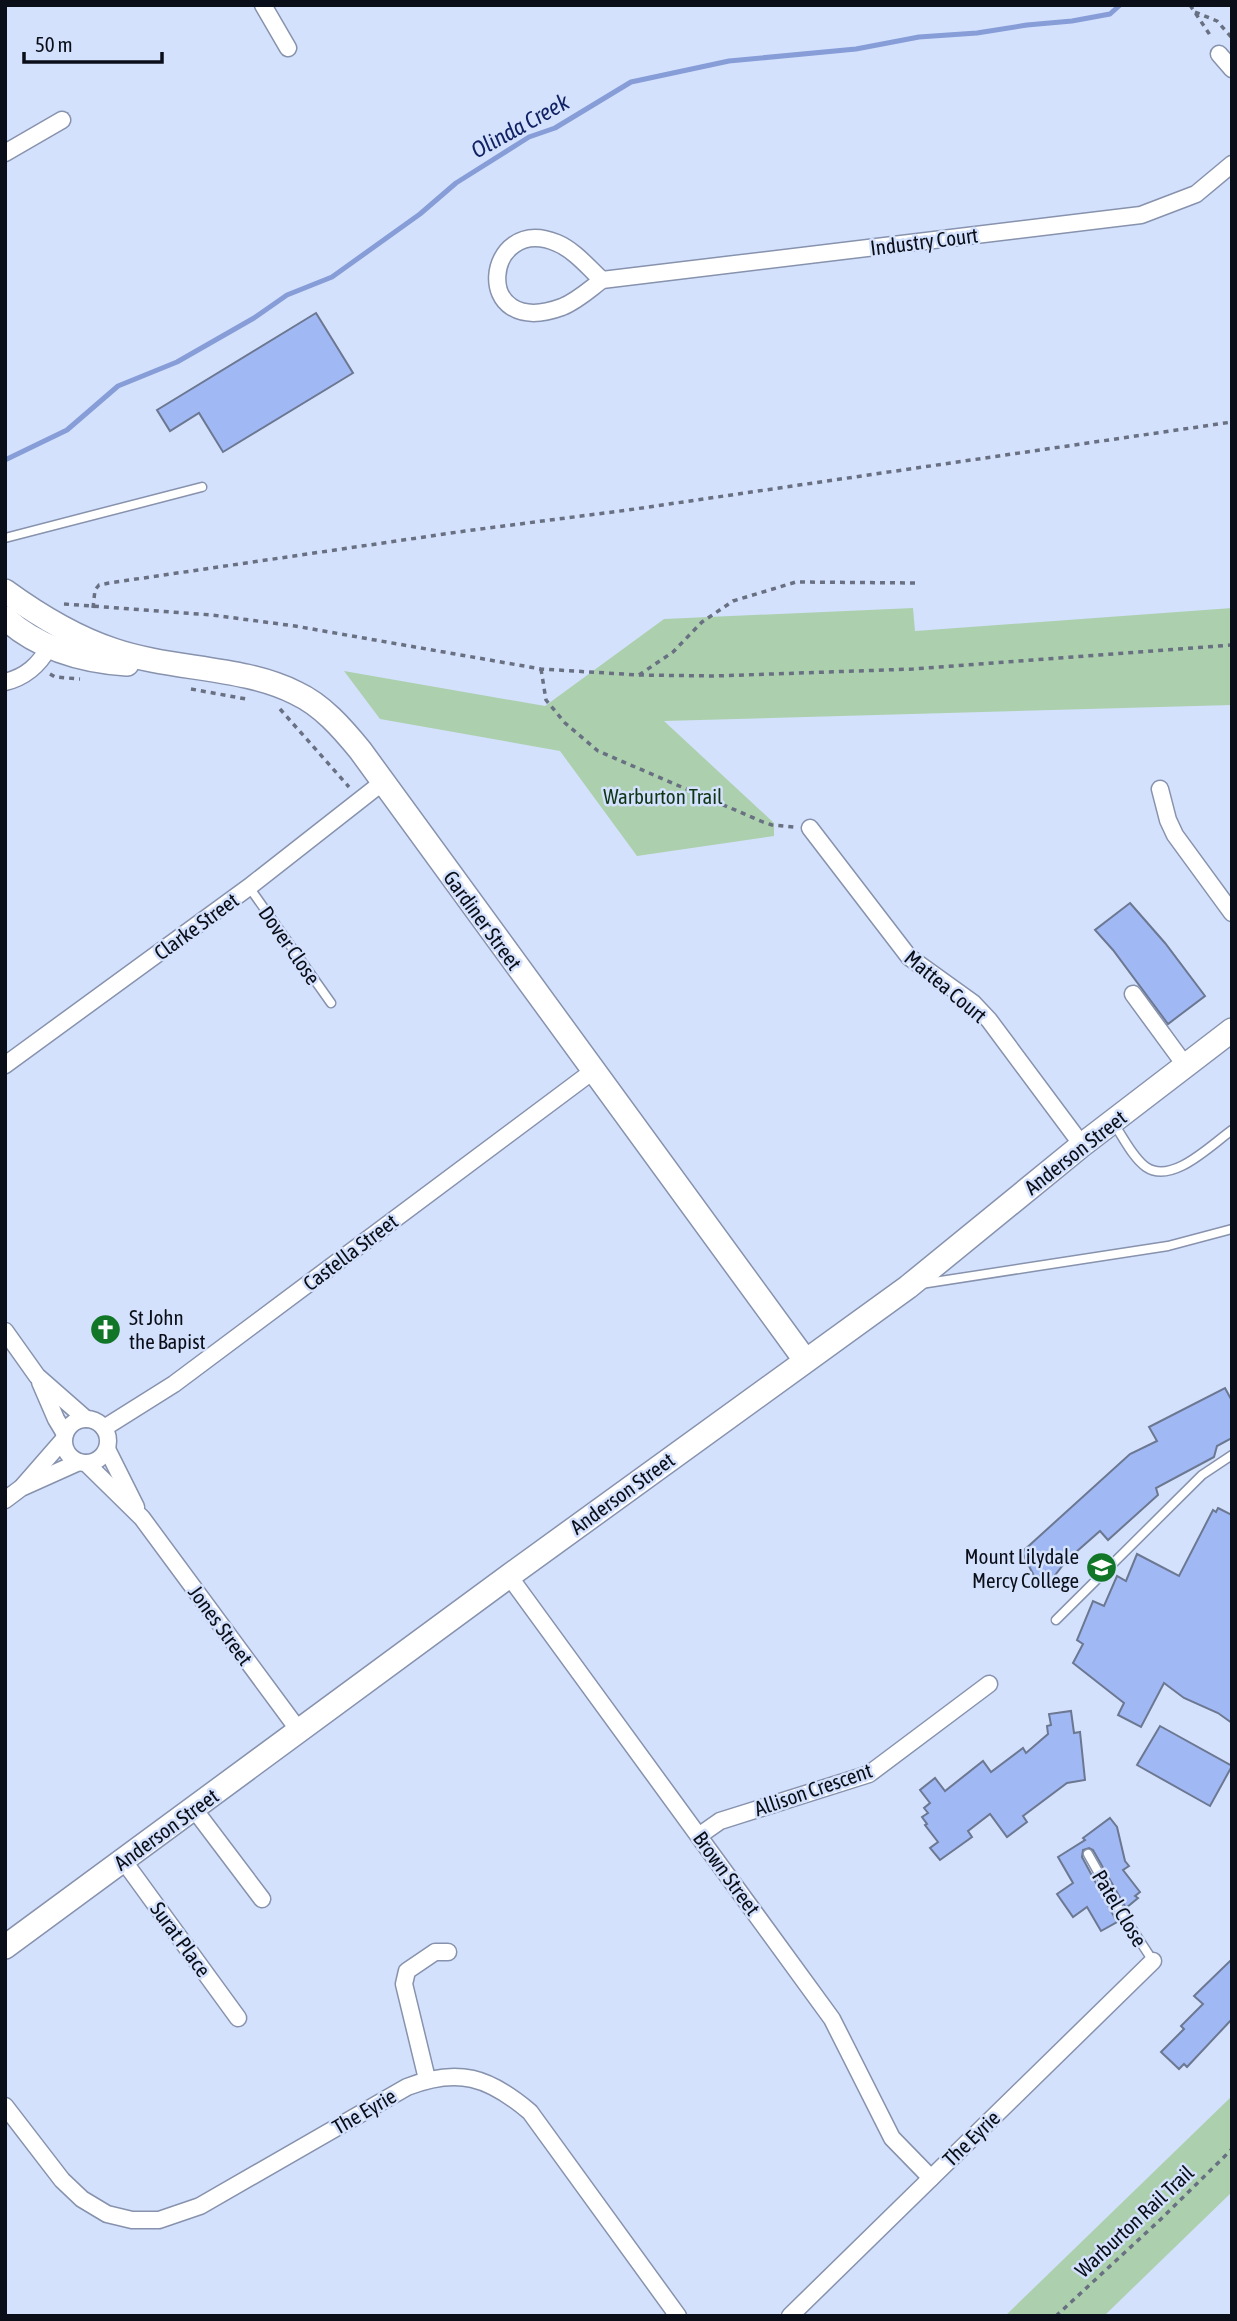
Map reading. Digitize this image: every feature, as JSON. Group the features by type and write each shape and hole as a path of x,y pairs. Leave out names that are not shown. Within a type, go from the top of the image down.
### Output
{"main road":[{"name":"Gardiner Street","path":"5,591 56,614 112,650 169,665 256,680 297,693 336,723 383,782 805,1360"},
{"path":"5,618 27,636 49,647 86,659 108,663 169,665"},
{"name":"Anderson Street","path":"5,1947 509,1576 908,1287 1082,1145 1232,1030"}],"street":[{"path":"263,5 288,48"},
{"path":"1219,54 1232,69"},
{"path":"5,153 62,120"},
{"name":"Industry Court","path":"603,280 558,243 535,237 514,242 499,260 496,270 499,293 506,304 525,313 563,307 603,280 1141,215 1196,194 1232,164"},
{"path":"5,682 25,675 36,666 49,647"},
{"name":"Clarke Street","path":"5,1065 249,887 383,782"},
{"path":"1160,789 1175,835 1232,913"},
{"name":"Mattea Court","path":"810,828 909,957 972,1003 989,1020 1082,1145"},
{"path":"1133,994 1185,1065"},
{"name":"Castella Street","path":"104,1428 174,1384 593,1070"},
{"path":"5,1331 37,1376 64,1436 67,1453 82,1463"},
{"path":"21,1488 82,1463 99,1460 107,1449 108,1442 100,1423 86,1419 37,1376"},
{"path":"5,1500 21,1488 73,1423 86,1419"},
{"name":"Jones Street","path":"107,1449 142,1518 300,1732"},
{"name":"Jones Street","path":"82,1463 142,1518"},
{"name":"Brown Street","path":"509,1576 832,2019 892,2138 931,2178"},
{"name":"Allison Crescent","path":"700,1835 720,1821 869,1774 989,1684"},
{"path":"194,1809 262,1899"},
{"name":"Surat Place","path":"123,1860 238,2018"},
{"path":"427,2079 404,1984 407,1971 435,1952 447,1952"},
{"name":"The Eyrie","path":"790,2316 1153,1961"},
{"name":"The Eyrie","path":"5,2106 62,2180 82,2199 107,2214 132,2220 159,2220 200,2206 407,2087 427,2079 451,2075 483,2081 511,2096 530,2112 678,2316"}],"lane":[{"path":"5,538 202,487"},
{"name":"Dover Close","path":"249,887 331,1003"},
{"path":"1113,1122 1137,1157 1156,1171 1178,1169 1232,1130"},
{"path":"908,1287 1168,1246 1232,1229"},
{"path":"1056,1620 1202,1475 1232,1455"},
{"name":"Patel Close","path":"1087,1854 1153,1961"}],"path":[{"path":"1190,5 1214,40 1219,54"},
{"path":"1194,12 1217,21 1232,38"},
{"path":"93,608 97,587 108,583 1232,422"},
{"path":"639,675 673,652 702,622 733,601 796,582 915,583"},
{"path":"56,614 93,608 186,612 295,626 541,669 639,675 715,676 912,669 1232,645"},
{"path":"36,666 55,677 89,680"},
{"path":"541,669 546,700 565,723 598,751 763,822 810,828"},
{"path":"191,689 256,701"},
{"path":"273,706 279,709 351,789"},
{"name":"Warburton Rail Trail","path":"1056,2316 1161,2219 1232,2148"}],"green space":[{"name":"Warburton Trail","path":"913,608 915,631 1232,608 1232,705 664,721 774,823 774,836 637,856 560,751 380,719 344,671 545,706 664,619"},
{"path":"1232,2096 1232,2192 1104,2316 1005,2316"}],"building":[{"path":"316,313 353,373 223,452 199,413 170,431 157,410"},
{"path":"1130,903 1165,943 1205,996 1168,1024 1095,930"},
{"path":"1225,1388 1232,1401 1232,1438 1217,1446 1214,1457 1156,1488 1158,1495 1108,1540 1100,1531 1067,1560 1052,1579 1045,1571 1036,1580 1022,1552 1130,1454 1157,1441 1149,1427"},
{"path":"1218,1508 1232,1515 1232,1723 1218,1713 1184,1698 1164,1683 1141,1727 1118,1715 1124,1703 1073,1663 1083,1644 1077,1640 1093,1601 1104,1606 1117,1576 1126,1581 1137,1554 1179,1576 1213,1510 1216,1512"},
{"path":"1071,1711 1074,1733 1080,1732 1085,1780 1067,1783 1023,1816 1027,1822 1007,1837 990,1814 968,1831 972,1837 940,1860 930,1848 938,1842 922,1817 928,1813 924,1808 930,1803 920,1790 935,1778 945,1791 983,1761 991,1772 1023,1748 1026,1753 1048,1734 1047,1726 1051,1725 1049,1714"},
{"path":"1160,1726 1232,1766 1210,1806 1137,1765"},
{"path":"1110,1818 1117,1827 1125,1861 1129,1866 1123,1870 1140,1892 1135,1896 1138,1898 1126,1908 1093,1850 1083,1850 1082,1857 1117,1922 1101,1931 1087,1907 1073,1917 1057,1894 1073,1883 1058,1857 1085,1840 1083,1838"},
{"path":"1232,1959 1232,2019 1187,2067 1184,2064 1179,2069 1161,2052 1184,2029 1181,2026 1203,2004 1194,1996"}],"waterway":[{"name":"Olinda Creek","path":"5,460 67,430 118,386 177,362 254,318 287,295 332,277 420,214 456,183 529,137 555,128 631,82 729,61 856,49 919,37 1072,21 1110,14 1120,5"}],"place":[{"name":"St John the Bapist","path":"106,1329"},
{"name":"Mount Lilydale Mercy College","path":"1102,1568"}]}
